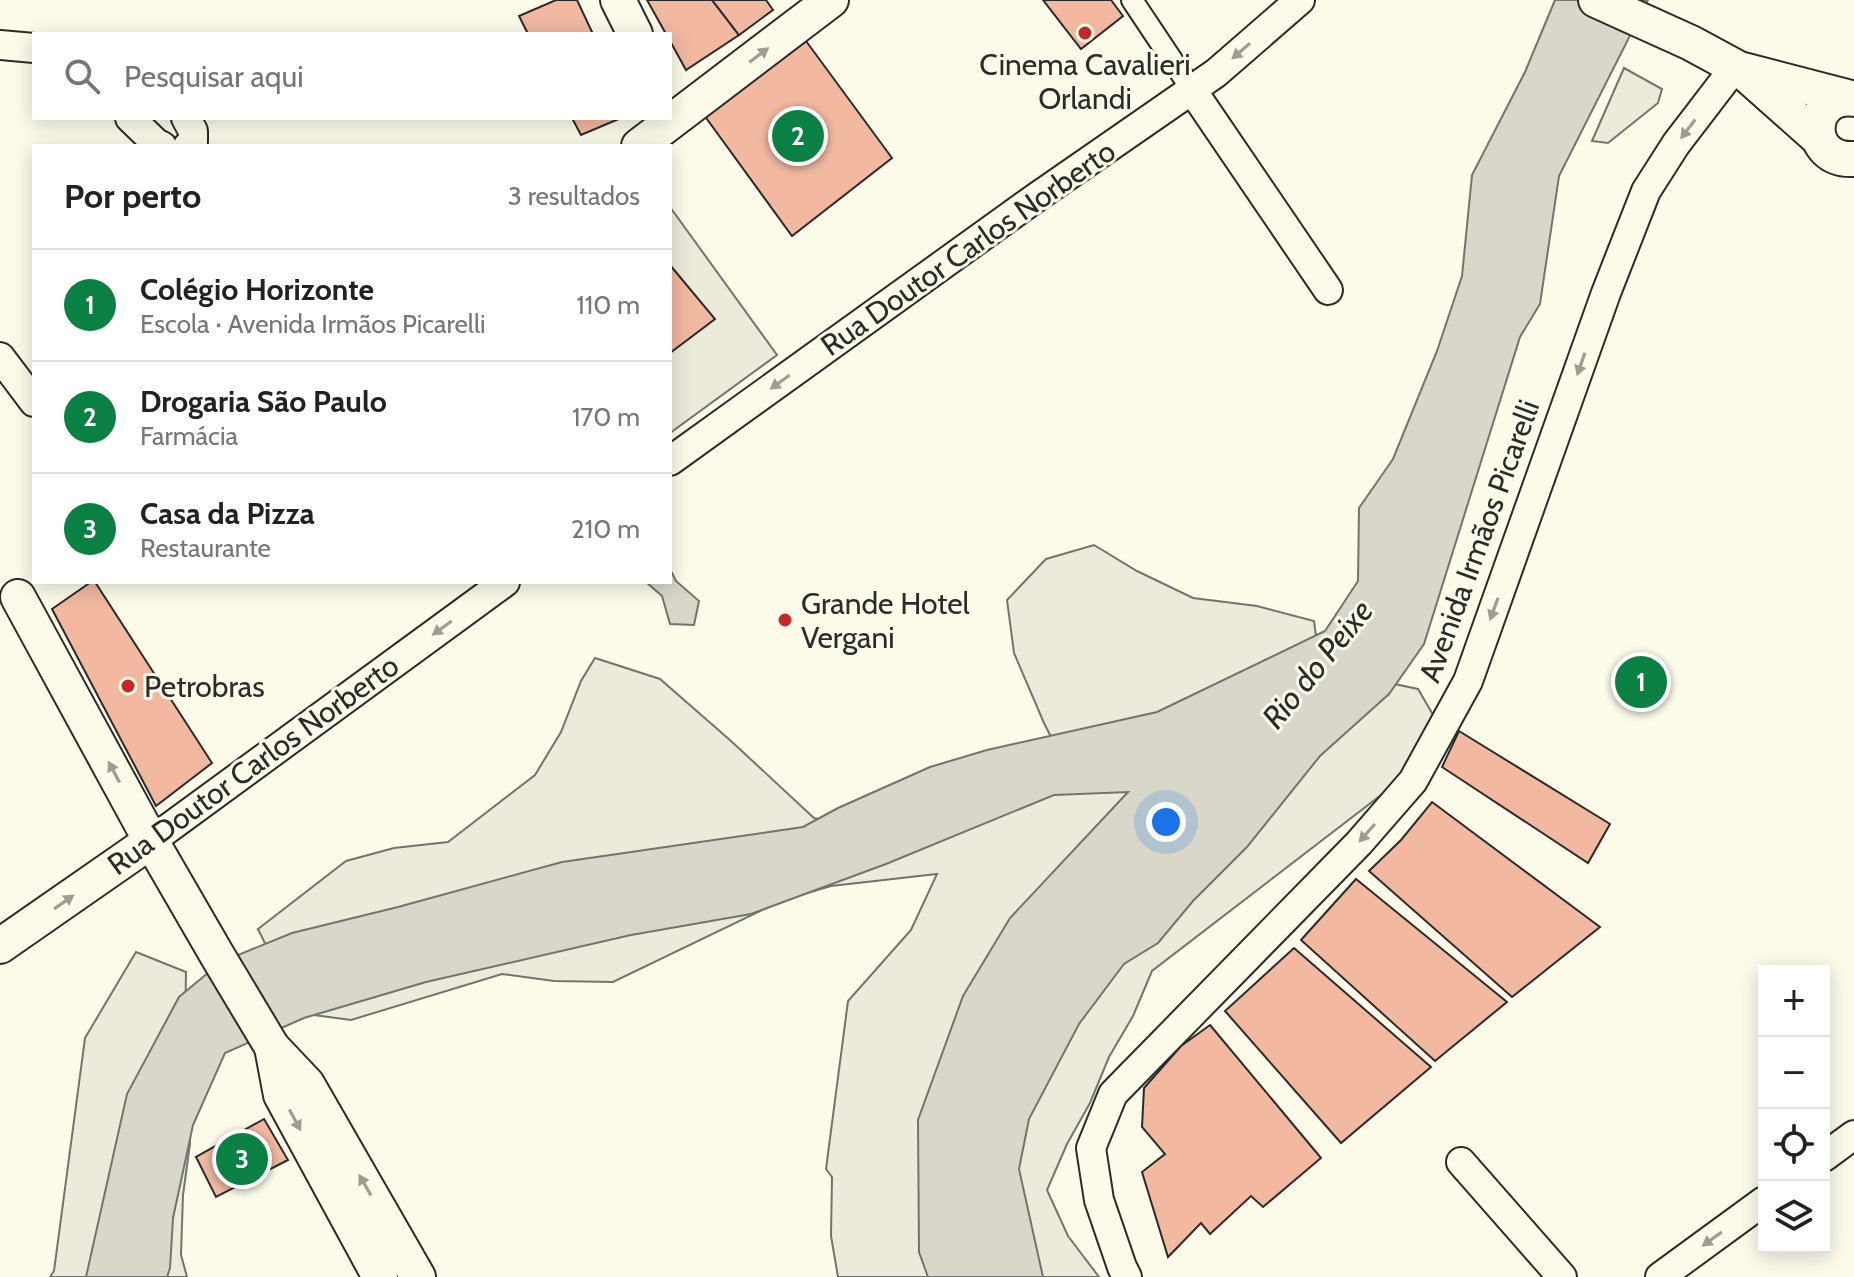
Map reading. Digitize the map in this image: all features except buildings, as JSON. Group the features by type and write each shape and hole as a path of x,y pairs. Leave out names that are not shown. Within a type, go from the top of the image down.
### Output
{"street":[{"path":"618,0 634,32"},
{"path":"683,96 831,0"},
{"path":"1132,0 1328,290"},
{"name":"Rua Doutor Carlos Norberto","path":"672,460 1034,199 1216,73 1300,0"},
{"path":"1596,0 1691,43 1737,68 1818,138"},
{"path":"0,45 32,48"},
{"path":"1737,68 1852,99"},
{"name":"Avenida Irmãos Picarelli","path":"1127,1277 1099,1200 1091,1148 1113,1094 1359,843 1413,781 1468,681 1606,293 1646,191 1676,144 1737,68"},
{"path":"1851,167 1823,148 1817,125 1820,114 1828,105 1839,99 1852,99"},
{"path":"132,120 158,144"},
{"path":"187,120 193,131 190,144"},
{"path":"0,357 32,399"},
{"name":"Rua Doutor Carlos Norberto","path":"0,946 151,841 502,584"},
{"path":"19,596 151,841 268,1041 281,1095 376,1235 418,1277"},
{"path":"1830,1153 1854,1135"},
{"path":"1461,1162 1562,1277"},
{"path":"1660,1277 1758,1205"},
{"path":"376,1235 380,1277"}],"shaded area":[{"path":"1624,68 1662,89 1658,103 1608,143 1592,141"},
{"path":"672,210 777,355 672,432"},
{"path":"1094,545 1137,571 1193,598 1257,606 1314,621 1321,674 1371,679 1418,689 1443,732 1411,772 1152,971 1047,1190 1068,1236 1099,1277 838,1277 831,1236 832,1177 826,1169 848,1001 911,930 937,874 831,886 783,900 613,982 554,981 502,974 351,1020 299,1013 258,929 346,861 394,848 448,842 535,775 561,732 581,681 595,658 660,679 814,818 871,832 1065,765 1014,653 1007,600 1046,559"},
{"path":"136,952 186,972 190,1144 183,1195 181,1255 187,1277 50,1277 54,1271 85,1038"}],"water":[{"name":"Rio do Peixe","path":"1555,0 1648,0 1559,176 1540,304 1520,337 1424,644 1389,694 1320,756 1247,847 1193,901 1158,943 1124,964 1079,1024 1029,1119 1019,1169 1043,1277 928,1277 919,1252 918,1120 963,996 1010,918 1128,792 1054,795 886,864 751,914 631,935 426,982 304,1018 225,1053 193,1125 173,1218 167,1277 86,1277 127,1094 179,997 221,962 292,933 562,862 803,827 930,767 987,750 1157,712 1325,631 1358,581 1359,508 1393,459 1437,351 1462,276 1472,175 1525,72"},
{"path":"672,573 676,581 699,601 694,625 670,624 662,596 648,584 672,584"}],"place":[{"name":"Cinema Cavalieri Orlandi","path":"1085,33"},
{"name":"Drogaria São Paulo","path":"798,136"},
{"name":"Grande Hotel Vergani","path":"785,620"},
{"name":"Colégio Horizonte","path":"1641,682"},
{"name":"Petrobras","path":"128,686"},
{"name":"Casa da Pizza","path":"242,1159"}]}
